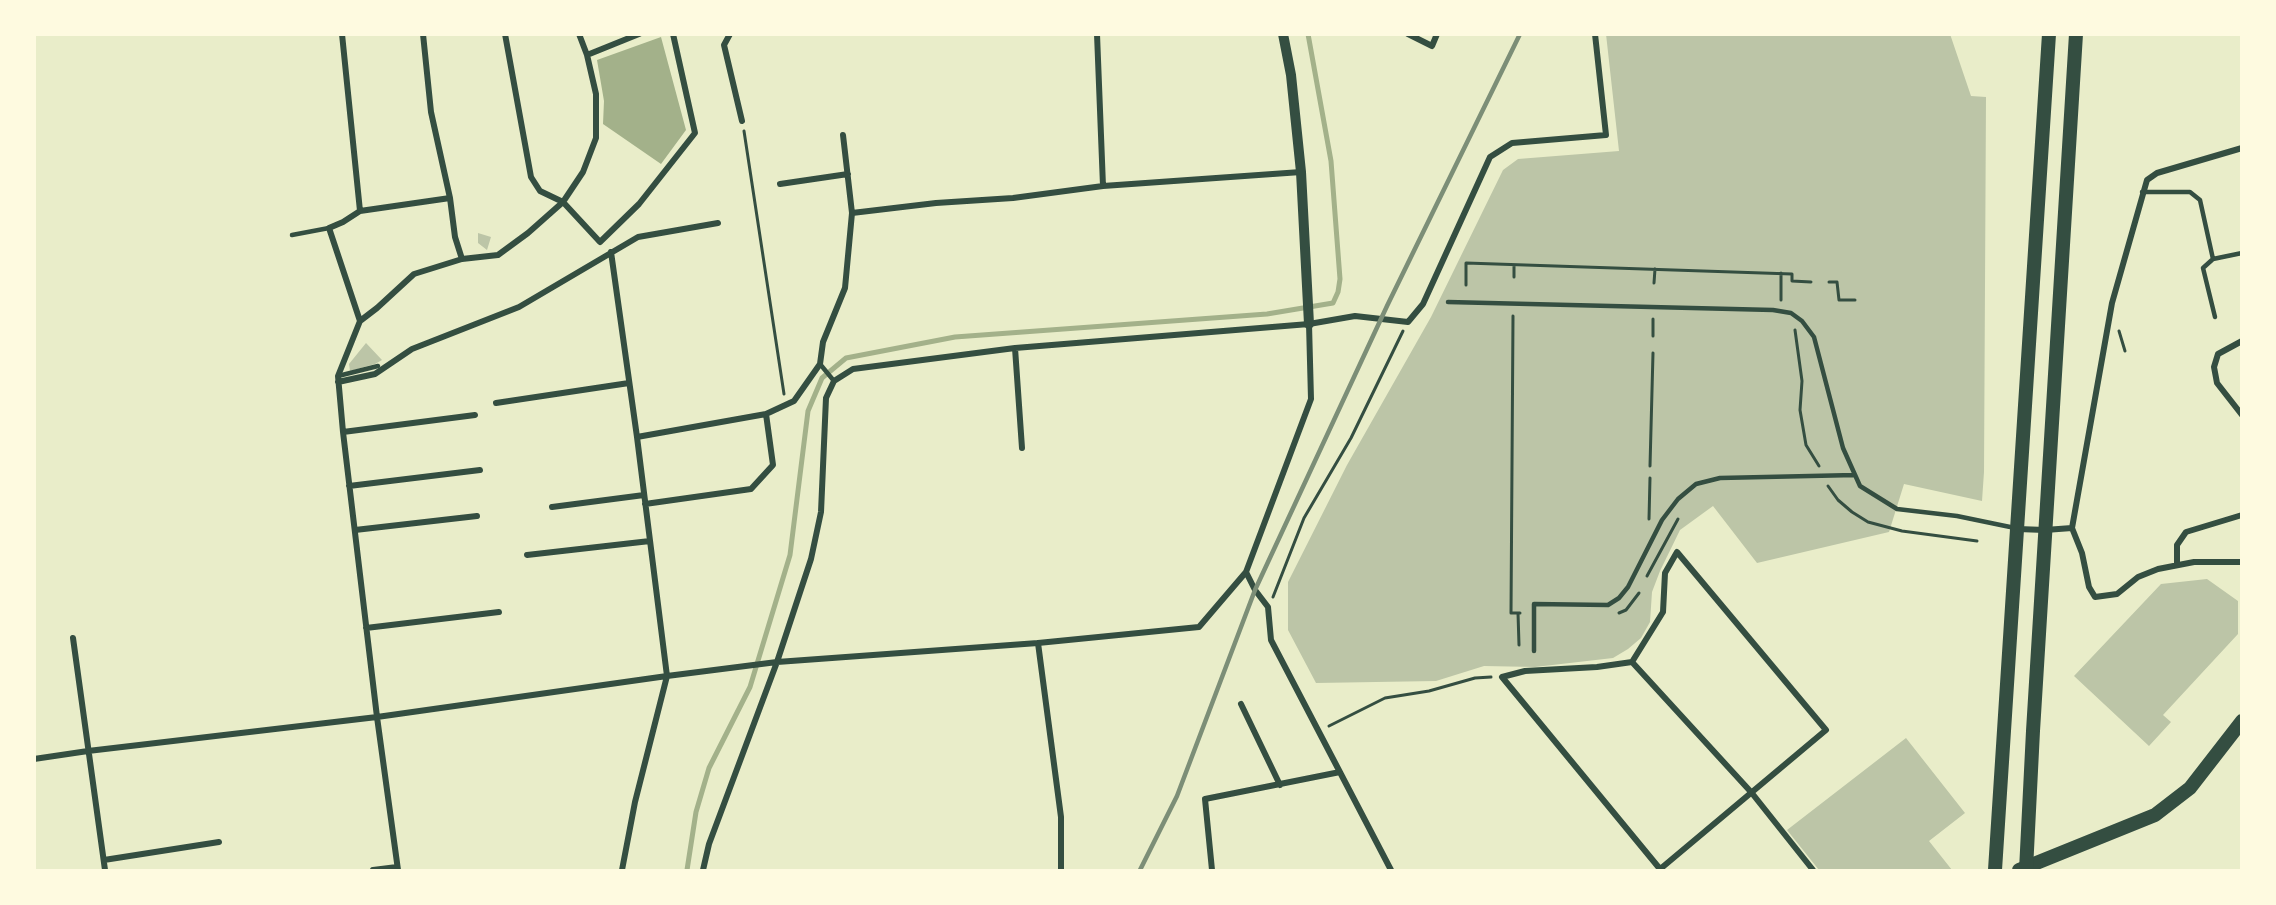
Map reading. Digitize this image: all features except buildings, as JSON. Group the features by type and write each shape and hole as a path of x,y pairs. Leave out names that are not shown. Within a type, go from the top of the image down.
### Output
{"main road":[{"path":"1995,870 2049,34"},
{"path":"2076,34 2024,869 2155,815 2190,788 2241,721"}],"street":[{"path":"342,34 360,211"},
{"path":"423,34 431,112 462,259"},
{"path":"505,34 531,177 540,191 563,202 600,242 639,204 695,133 673,34"},
{"path":"373,870 398,869 366,628 338,379 360,321 378,308 414,274 462,259 498,255 528,233 563,202 583,172 596,138 596,94 587,55 579,34"},
{"path":"587,55 639,34"},
{"path":"730,34 724,45 742,121"},
{"path":"1097,34 1103,186"},
{"path":"34,759 377,717 777,662 1038,643 1199,627 1246,572 1311,399 1310,324 1301,172 1291,75 1283,34"},
{"path":"1408,34 1432,46 1437,34"},
{"path":"703,870 709,844 777,662 811,559 821,512 826,398 834,381 853,369 1015,348 1310,324 1355,316 1408,322 1423,304 1490,157 1512,142 1606,135 1595,34"},
{"path":"637,437 766,414 794,401 820,364 823,342 845,288 852,213 843,135"},
{"path":"2241,148 2157,173 2147,180 2112,303 2072,528 2082,553 2089,587 2095,597 2117,594 2138,577 2158,569 2194,562 2241,562"},
{"path":"852,213 936,203 1013,198 1103,186 1301,172"},
{"path":"780,184 848,174"},
{"path":"360,321 329,228 344,222 360,211 450,198"},
{"path":"338,379 375,374 412,349 519,307 638,237 718,223"},
{"path":"611,252 667,676 635,802 622,870"},
{"path":"2241,341 2218,354 2214,367 2217,383 2241,415"},
{"path":"1015,348 1022,448"},
{"path":"496,403 629,383"},
{"path":"645,504 751,489 772,465 766,414"},
{"path":"343,432 475,415"},
{"path":"350,486 480,470"},
{"path":"552,507 644,495"},
{"path":"2177,565 2177,545 2186,532 2241,515"},
{"path":"355,530 477,516"},
{"path":"2018,529 2072,528"},
{"path":"526,555 650,541"},
{"path":"1677,552 1826,730 1659,870 1502,677 1525,671 1597,667 1632,662 1663,612 1665,573 1677,552"},
{"path":"1246,572 1255,590 1268,607 1271,640 1390,870"},
{"path":"366,628 499,612"},
{"path":"73,638 105,870"},
{"path":"1038,643 1061,817 1061,870"},
{"path":"1632,662 1751,792 1813,870"},
{"path":"1241,704 1280,785"},
{"path":"1212,870 1204,799 1340,772"},
{"path":"104,860 219,842"}],"lane":[{"path":"2142,192 2190,192 2200,200 2213,259"},
{"path":"292,235 329,228"},
{"path":"2215,318 2203,268 2213,259 2241,253"},
{"path":"1448,302 1755,310 1791,313 1803,321 1814,337 1843,448 1860,486 1897,509 1957,516 2018,529"},
{"path":"820,364 834,381"},
{"path":"338,379 378,366"},
{"path":"1534,651 1534,604 1608,605 1619,598 1628,587 1662,520 1678,499 1696,484 1720,478 1855,475"}],"path":[{"path":"742,121 786,405"},
{"path":"1466,285 1466,263 1792,273 1792,281 1810,282"},
{"path":"1514,265 1514,277"},
{"path":"1654,282 1655,269"},
{"path":"1781,273 1781,300"},
{"path":"1829,282 1837,282 1839,300 1855,300"},
{"path":"1522,314 1513,315 1511,613 1525,613"},
{"path":"1653,319 1653,336"},
{"path":"1268,607 1304,518 1351,438 1408,322"},
{"path":"1794,325 1802,381 1800,410 1806,445 1838,500 1868,522 1902,531 1977,541"},
{"path":"1650,466 1653,353"},
{"path":"1649,527 1650,478"},
{"path":"1518,613 1519,645"},
{"path":"1319,731 1385,698 1429,691 1475,678 1502,677"}],"shaded area":[{"path":"661,37 686,130 661,164 603,124 604,101 597,60"}],"waterway":[{"path":"687,870 696,812 709,768 750,687 790,555 808,411 822,378 846,358 955,337 1267,314 1333,303 1340,279 1331,161 1308,34"}],"railway":[{"path":"1140,870 1177,796 1255,590 1387,306 1520,34"}]}
